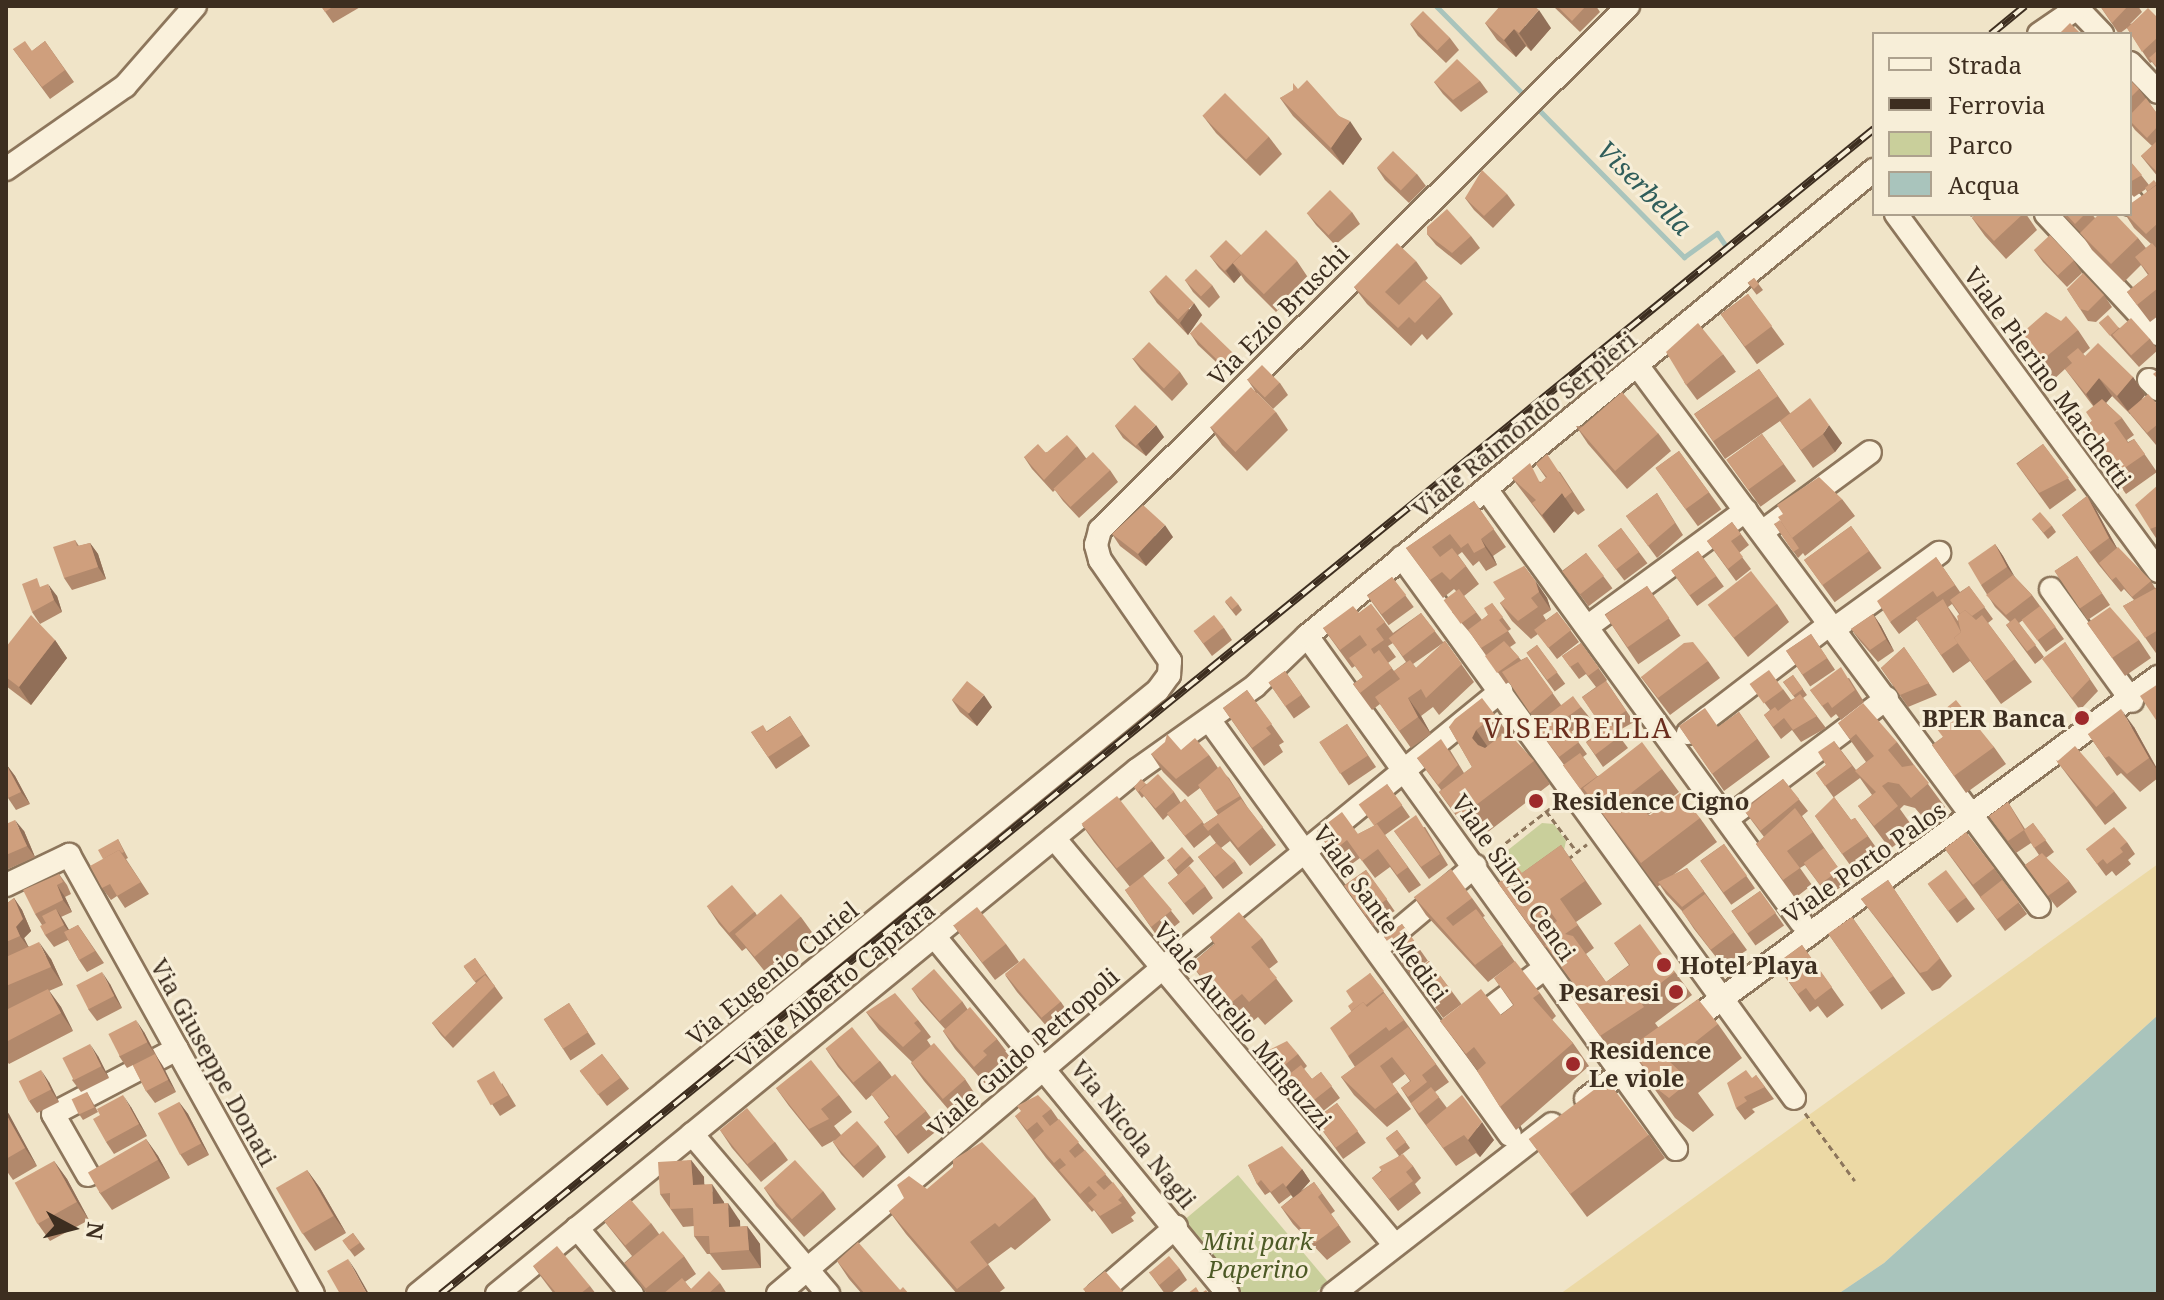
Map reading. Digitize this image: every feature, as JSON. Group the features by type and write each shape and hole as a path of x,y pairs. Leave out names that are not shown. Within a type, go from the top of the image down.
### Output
{"street":[{"path":"6,169 125,86 195,6"},
{"name":"Via Ezio Bruschi","path":"1158,690 1169,675 1170,661 1100,560 1096,545 1100,530 1628,6"},
{"path":"2042,32 2077,7 2100,32"},
{"path":"2132,65 2158,92"},
{"name":"Viale Raimondo Serpieri","path":"1210,721 1402,557 1872,176"},
{"name":"Viale Pierino Marchetti","path":"1897,216 2158,571"},
{"path":"2048,216 2157,333"},
{"path":"2077,247 2116,216"},
{"path":"1637,365 1975,815 2039,906"},
{"path":"1762,532 1870,452"},
{"path":"1486,489 1801,922"},
{"path":"1587,627 1746,510"},
{"path":"1673,745 1832,626 1939,553"},
{"path":"1402,557 1794,1098"},
{"path":"2051,589 2132,701"},
{"name":"Viale Silvio Cenci","path":"1307,636 1407,770 1484,859 1545,968 1676,1149"},
{"name":"Viale Porto Palos","path":"1333,1294 1620,1073 2132,701 2158,677"},
{"name":"Via Eugenio Curiel","path":"418,1294 1158,690"},
{"name":"Viale Guido Petropoli","path":"778,1294 1047,1069 1160,970 1501,691"},
{"path":"1728,818 1887,698"},
{"name":"Viale Alberto Caprara","path":"497,1294 1137,770 1210,721"},
{"name":"Viale Sante Medici","path":"1210,721 1510,1135"},
{"name":"Viale Aurelio Minguzzi","path":"1054,838 1160,970 1394,1244"},
{"name":"Via Giuseppe Donati","path":"6,885 69,855 313,1294"},
{"path":"1376,948 1484,859"},
{"name":"Via Nicola Nagli","path":"934,936 1047,1069 1228,1294"},
{"path":"1444,1043 1545,968"},
{"path":"88,1175 53,1114 177,1049"},
{"path":"692,1134 828,1294"},
{"path":"1098,1294 1176,1227"},
{"path":"577,1228 632,1294"}],"path":[{"path":"1515,883 1484,859 1572,791"},
{"path":"1546,811 1577,852"},
{"path":"1566,860 1603,833"},
{"path":"1794,1098 1855,1181"}],"green space":[{"path":"1542,823 1554,824 1566,841 1564,850 1516,879 1503,854"},
{"name":"Mini park Paperino","path":"1238,1175 1328,1282 1314,1294 1243,1294 1183,1221"}],"sand":[{"path":"2158,864 2158,1015 1884,1263 1838,1294 1560,1294"}],"water":[{"path":"2158,1015 2158,1294 1838,1294 1884,1263"}],"building":[{"path":"1500,6 1534,6 1539,10 1519,33 1514,29 1504,40 1485,23"},
{"path":"1557,6 1586,6 1572,21"},
{"path":"2100,6 2128,6 2112,23"},
{"path":"2148,8 2158,18 2158,37 2142,52 2127,28"},
{"path":"1423,11 1450,38 1437,51 1410,24"},
{"path":"2070,23 2079,32 2061,32"},
{"path":"25,41 32,51 45,41 65,70 42,87 13,49"},
{"path":"2158,50 2158,68 2149,58"},
{"path":"1457,59 1480,81 1453,100 1434,82"},
{"path":"1307,80 1339,116 1350,121 1331,148 1280,98 1293,90 1293,83 1298,89"},
{"path":"2132,82 2139,89 2132,96"},
{"path":"1225,93 1269,137 1246,159 1202,116"},
{"path":"2146,98 2158,115 2158,126 2147,138 2132,123 2132,113"},
{"path":"2158,140 2158,173 2141,156"},
{"path":"1393,151 1417,174 1401,190 1377,168"},
{"path":"2132,163 2142,175 2132,181"},
{"path":"1482,170 1507,194 1484,216 1465,198"},
{"path":"2154,180 2157,184 2148,191 2145,188"},
{"path":"2158,184 2158,223 2146,234 2128,216 2132,216 2132,203"},
{"path":"1330,190 1352,212 1329,235 1307,213"},
{"path":"1447,209 1471,236 1452,253 1427,234 1427,227"},
{"path":"1974,216 2021,216 1994,241 1972,218"},
{"path":"2068,216 2083,216 2075,224"},
{"path":"2097,216 2117,216 2138,238 2111,264 2080,233"},
{"path":"1266,230 1297,261 1264,294 1233,263"},
{"path":"2050,235 2074,261 2058,276 2034,250"},
{"path":"1226,240 1241,255 1225,271 1210,256"},
{"path":"1397,243 1416,261 1385,292 1399,305 1424,280 1441,296 1415,323 1409,317 1398,328 1354,287"},
{"path":"2152,243 2158,248 2158,288 2137,305 2127,292 2149,274 2135,257"},
{"path":"1196,269 1212,285 1201,297 1185,280"},
{"path":"2083,273 2104,295 2088,311 2080,309 2067,289"},
{"path":"1166,275 1194,303 1178,320 1150,291"},
{"path":"1754,278 1759,284 1754,289 1748,283"},
{"path":"1748,294 1772,326 1745,346 1721,314"},
{"path":"2046,312 2061,321 2066,316 2078,330 2040,362 2022,342 2026,338 2022,333"},
{"path":"2108,315 2119,328 2110,336 2099,323"},
{"path":"2131,318 2150,339 2131,356 2112,335"},
{"path":"1201,322 1234,354 1223,365 1190,334"},
{"path":"1698,323 1723,354 1686,385 1666,352"},
{"path":"1149,342 1180,372 1164,388 1133,359"},
{"path":"2098,343 2133,377 2117,396 2099,378 2086,394 2065,369 2072,363 2067,357 2078,348 2085,356"},
{"path":"1262,365 1280,383 1265,398 1247,380"},
{"path":"1759,369 1778,396 1713,441 1694,414"},
{"path":"1251,387 1276,412 1235,452 1211,427"},
{"path":"1622,392 1658,434 1615,471 1579,429"},
{"path":"2148,394 2158,405 2158,424 2147,433 2128,411"},
{"path":"1810,398 1829,425 1823,434 1801,450 1780,421"},
{"path":"2102,399 2122,418 2114,423 2128,443 2134,439 2145,454 2113,476 2103,462 2107,459 2082,430 2092,421 2086,412"},
{"path":"1135,405 1156,425 1136,446 1115,426"},
{"path":"1762,434 1784,464 1748,490 1726,460"},
{"path":"1067,435 1077,446 1044,480 1024,457 1038,444 1046,453"},
{"path":"2043,444 2069,478 2039,493 2017,464"},
{"path":"1679,451 1709,492 1686,509 1656,468"},
{"path":"1093,452 1110,470 1071,507 1054,489"},
{"path":"1547,454 1572,492 1565,498 1562,493 1542,515 1532,503 1536,500 1512,478 1530,463 1540,483 1547,477 1536,464"},
{"path":"1819,477 1842,499 1792,538 1778,517 1783,514 1777,505"},
{"path":"2158,485 2158,526 2150,529 2135,505"},
{"path":"1657,493 1675,523 1648,546 1626,516"},
{"path":"2087,496 2109,538 2090,552 2062,515"},
{"path":"1474,501 1494,529 1481,539 1485,547 1474,553 1468,543 1461,548 1450,534 1432,547 1440,557 1452,548 1466,566 1450,580 1442,572 1430,580 1406,548"},
{"path":"1143,505 1165,525 1138,554 1112,534"},
{"path":"2040,512 2052,526 2044,533 2032,519"},
{"path":"1780,520 1799,548 1793,552 1774,524"},
{"path":"1732,522 1741,534 1731,541 1743,557 1728,569 1707,541"},
{"path":"1851,526 1869,551 1822,585 1804,560"},
{"path":"1621,528 1639,552 1616,569 1598,545"},
{"path":"75,540 77,546 90,543 98,567 64,578 53,547"},
{"path":"1995,544 2007,567 1981,585 1968,563"},
{"path":"2118,547 2151,581 2132,597 2116,577 2112,580 2099,563"},
{"path":"1698,551 1716,576 1690,595 1671,570"},
{"path":"1586,553 1604,576 1580,594 1562,571"},
{"path":"2077,556 2102,593 2080,608 2055,571"},
{"path":"1936,557 1955,585 1937,597 1933,591 1890,622 1877,601"},
{"path":"1524,566 1535,580 1539,592 1531,598 1538,607 1518,621 1500,603 1505,599 1493,582"},
{"path":"1751,571 1777,604 1734,638 1708,605"},
{"path":"2013,575 2032,595 2006,615 1986,595"},
{"path":"1392,577 1406,595 1382,614 1368,596"},
{"path":"37,578 40,587 48,584 54,600 32,612 22,584"},
{"path":"1647,586 1669,618 1628,647 1605,615"},
{"path":"1969,586 1985,607 1972,616 1965,610 1960,614 1950,600"},
{"path":"2158,587 2158,630 2145,638 2123,606"},
{"path":"1459,589 1476,612 1461,624 1444,600"},
{"path":"1231,596 1238,604 1232,610 1225,601"},
{"path":"1943,599 1961,632 1954,638 1958,643 1941,655 1916,618"},
{"path":"1492,603 1503,617 1499,620 1508,631 1481,648 1468,630 1488,615 1484,608"},
{"path":"1371,604 1385,622 1376,629 1384,640 1371,649 1374,654 1379,650 1392,668 1360,693 1353,684 1363,677 1349,658 1367,645 1360,635 1340,650 1323,628 1353,606 1359,613"},
{"path":"2040,606 2056,627 2037,641 2022,620"},
{"path":"2110,607 2139,640 2112,658 2087,623"},
{"path":"1965,610 1976,620 1982,615 2015,659 1985,681 1954,638 1961,632 1957,616"},
{"path":"1557,612 1571,630 1548,648 1534,630"},
{"path":"1421,613 1435,631 1403,656 1389,638"},
{"path":"1873,614 1886,639 1870,650 1851,629"},
{"path":"31,615 55,640 19,687 6,677 6,647"},
{"path":"1214,615 1224,628 1203,644 1194,631"},
{"path":"2015,618 2036,645 2027,652 2006,625"},
{"path":"1811,634 1827,658 1802,675 1786,651"},
{"path":"1445,641 1462,664 1426,698 1421,689 1408,698 1418,717 1399,731 1375,697 1400,679 1394,671 1410,660 1416,668"},
{"path":"1504,641 1519,657 1497,673 1485,656"},
{"path":"1693,642 1708,661 1658,698 1641,677 1684,643"},
{"path":"2065,642 2090,679 2072,698 2042,659"},
{"path":"1581,643 1599,668 1588,676 1578,662 1570,667 1562,656"},
{"path":"1537,645 1557,672 1547,680 1527,653"},
{"path":"1904,647 1929,683 1900,695 1881,668"},
{"path":"1527,657 1553,693 1530,713 1502,672"},
{"path":"1841,667 1855,690 1832,708 1828,702 1822,706 1810,690"},
{"path":"1769,670 1783,689 1764,704 1750,684"},
{"path":"1285,671 1302,695 1285,706 1269,682"},
{"path":"1793,675 1803,689 1793,696 1783,682"},
{"path":"967,681 984,695 969,713 952,700"},
{"path":"1606,681 1626,711 1602,727 1582,697"},
{"path":"2158,684 2158,723 2140,696"},
{"path":"1247,690 1272,724 1266,728 1271,734 1252,748 1223,708"},
{"path":"1800,694 1817,716 1793,730 1784,718 1773,727 1764,715 1775,707 1778,711"},
{"path":"1573,696 1581,707 1563,720 1579,742 1559,757 1535,725"},
{"path":"1482,698 1495,715 1476,730 1472,738 1485,748 1507,731 1534,761 1459,818 1439,792 1472,767 1449,727"},
{"path":"1956,700 1994,747 1954,776 1932,745 1943,737 1937,729 1952,718 1945,709"},
{"path":"1863,703 1897,742 1888,750 1902,767 1914,765 1929,783 1911,798 1899,784 1888,782 1882,786 1898,806 1874,826 1858,806 1876,792 1855,771 1874,756 1856,734 1850,739 1838,723"},
{"path":"1705,708 1718,727 1739,712 1757,739 1712,774 1679,726"},
{"path":"2121,709 2149,758 2127,774 2109,756 2105,758 2088,734"},
{"path":"790,716 802,735 768,757 751,732 763,725 767,732"},
{"path":"1347,724 1368,756 1340,774 1319,742"},
{"path":"1611,724 1620,736 1595,755 1586,743"},
{"path":"1167,734 1181,750 1195,738 1209,755 1176,779 1151,754 1165,742"},
{"path":"1441,739 1458,765 1438,785 1417,758"},
{"path":"1834,741 1852,766 1825,786 1816,773 1826,765 1818,752"},
{"path":"1642,742 1662,769 1631,793 1649,816 1680,793 1700,818 1641,863 1583,788"},
{"path":"2075,746 2114,791 2096,807 2057,762"},
{"path":"1580,753 1597,776 1580,789 1563,765"},
{"path":"6,764 21,792 8,798 6,795"},
{"path":"1220,766 1240,796 1215,811 1198,785"},
{"path":"1158,774 1174,792 1155,809 1139,791"},
{"path":"1141,779 1146,784 1138,792 1134,787"},
{"path":"1783,779 1799,799 1761,831 1744,810"},
{"path":"1387,784 1402,805 1374,826 1359,805"},
{"path":"1117,796 1152,841 1117,869 1082,824"},
{"path":"1834,797 1868,836 1842,854 1815,816"},
{"path":"1185,799 1203,822 1185,836 1167,813"},
{"path":"1241,799 1263,827 1238,848 1218,823 1208,831 1203,825"},
{"path":"2008,802 2024,830 2008,841 1989,816"},
{"path":"1795,808 1813,832 1787,851 1800,868 1783,880 1756,844"},
{"path":"1342,812 1358,834 1377,824 1408,867 1397,875 1378,849 1362,861 1347,840 1336,849 1331,842 1327,845 1317,831"},
{"path":"1416,815 1440,854 1421,867 1394,831"},
{"path":"15,820 27,846 6,855 6,824"},
{"path":"2033,823 2046,840 2034,848 2024,830"},
{"path":"2114,827 2127,842 2120,848 2123,852 2107,864 2103,859 2097,864 2086,849"},
{"path":"1966,832 1994,868 1973,885 1945,849"},
{"path":"118,839 124,852 119,850 103,859 98,850"},
{"path":"1216,843 1235,861 1215,877 1198,857"},
{"path":"1724,844 1747,876 1723,893 1701,861"},
{"path":"1561,845 1585,881 1560,899 1578,925 1565,934 1573,936 1606,982 1630,965 1614,943 1640,924 1675,972 1639,1000 1644,1007 1600,1036 1571,996 1579,991 1545,945 1558,936 1550,926 1557,921 1549,910 1529,925 1498,883 1518,868 1522,873"},
{"path":"1182,847 1190,856 1175,869 1167,860"},
{"path":"1824,848 1840,870 1820,885 1804,863"},
{"path":"119,850 141,882 117,896 110,884 102,888 90,866"},
{"path":"2042,853 2069,881 2048,896 2025,865"},
{"path":"1189,866 1205,886 1184,903 1168,883"},
{"path":"1687,868 1704,891 1682,907 1658,882"},
{"path":"1451,869 1472,898 1446,918 1453,926 1476,909 1503,944 1475,965 1414,897"},
{"path":"1366,870 1387,899 1365,915 1344,886"},
{"path":"1946,870 1966,897 1948,911 1928,884"},
{"path":"59,874 63,882 57,885 63,900 35,914 23,890"},
{"path":"1143,876 1172,910 1151,927 1125,890"},
{"path":"1888,880 1940,958 1927,971 1920,973 1861,899"},
{"path":"2002,880 2019,902 1997,919 1980,897"},
{"path":"732,885 754,912 729,933 707,906"},
{"path":"1760,891 1776,913 1748,933 1732,912"},
{"path":"781,894 801,917 755,957 735,934"},
{"path":"1705,894 1734,932 1711,950 1682,911"},
{"path":"14,898 23,919 16,927 20,936 6,942 6,904"},
{"path":"977,907 1006,944 982,963 953,925"},
{"path":"56,909 64,925 45,935 40,926 46,923 42,916"},
{"path":"1239,912 1262,938 1251,947 1277,978 1249,1002 1242,994 1227,1006 1191,964 1215,944 1210,937"},
{"path":"1852,917 1893,976 1870,993 1828,934"},
{"path":"1402,924 1420,949 1402,962 1384,937"},
{"path":"78,925 95,951 79,960 64,932"},
{"path":"39,942 51,967 6,986 6,957"},
{"path":"1802,945 1832,987 1815,1000 1806,988 1798,994 1776,964"},
{"path":"475,958 486,974 474,982 464,966"},
{"path":"1024,958 1061,1002 1041,1018 1005,974"},
{"path":"1429,961 1452,992 1434,1006 1411,975"},
{"path":"1515,961 1540,993 1533,998 1573,1043 1500,1107 1477,1071 1486,1063 1474,1047 1466,1054 1440,1021 1481,989 1501,1015 1514,1005 1494,978"},
{"path":"934,969 962,1001 940,1021 911,989"},
{"path":"102,972 114,996 88,1009 76,985"},
{"path":"1370,973 1384,991 1366,1005 1363,1002 1351,1011 1348,1006 1353,1002 1346,991"},
{"path":"485,975 495,986 445,1037 432,1023"},
{"path":"48,989 61,1013 6,1042 6,1010"},
{"path":"895,993 918,1020 914,1023 921,1031 903,1047 866,1012"},
{"path":"1384,993 1404,1020 1389,1031 1386,1027 1348,1056 1330,1028 1363,1002 1367,1007"},
{"path":"1698,999 1718,1024 1670,1062 1690,1081 1669,1098 1651,1084 1651,1075 1629,1048"},
{"path":"569,1003 588,1032 563,1049 544,1019"},
{"path":"970,1007 997,1039 983,1051 987,1055 974,1067 943,1031"},
{"path":"136,1020 147,1042 120,1056 108,1034"},
{"path":"852,1027 880,1061 853,1083 826,1048"},
{"path":"1408,1027 1436,1064 1422,1075 1427,1082 1408,1097 1401,1088 1411,1081 1392,1057 1380,1066 1398,1092 1375,1109 1341,1077"},
{"path":"1287,1041 1298,1054 1275,1073 1261,1054"},
{"path":"934,1043 965,1079 943,1099 911,1063"},
{"path":"90,1044 101,1066 74,1080 62,1058"},
{"path":"155,1054 168,1080 146,1091 133,1065"},
{"path":"602,1054 620,1078 598,1095 580,1071"},
{"path":"811,1060 839,1095 821,1109 829,1119 809,1129 776,1088"},
{"path":"1301,1065 1312,1079 1321,1072 1332,1086 1305,1107 1283,1079"},
{"path":"41,1070 51,1090 29,1101 19,1081"},
{"path":"1746,1070 1752,1078 1756,1075 1765,1087 1744,1097 1747,1101 1736,1108 1727,1083"},
{"path":"494,1071 508,1095 491,1105 477,1081"},
{"path":"895,1074 926,1111 896,1136 884,1122 890,1117 871,1094"},
{"path":"1607,1080 1649,1135 1570,1194 1529,1139"},
{"path":"1431,1087 1439,1097 1419,1113 1411,1103"},
{"path":"87,1092 94,1107 79,1115 72,1099"},
{"path":"123,1095 139,1124 106,1142 93,1119 100,1115 97,1109"},
{"path":"1038,1095 1051,1109 1042,1116 1050,1126 1059,1119 1079,1142 1069,1151 1075,1158 1085,1150 1106,1174 1096,1182 1104,1190 1113,1182 1123,1195 1118,1200 1122,1203 1100,1216 1088,1203 1097,1195 1089,1186 1080,1194 1059,1170 1066,1165 1060,1158 1054,1163 1034,1140 1044,1131 1037,1122 1027,1130 1015,1116 1021,1111 1017,1106"},
{"path":"1462,1095 1482,1122 1468,1140 1464,1135 1443,1148 1426,1125"},
{"path":"179,1102 201,1143 180,1155 158,1113"},
{"path":"1337,1103 1358,1131 1336,1148 1315,1120"},
{"path":"747,1108 775,1142 747,1164 720,1130"},
{"path":"6,1114 25,1148 6,1159"},
{"path":"857,1121 878,1145 854,1166 833,1142"},
{"path":"1397,1130 1406,1142 1395,1150 1386,1138"},
{"path":"146,1139 158,1160 100,1193 88,1172"},
{"path":"982,1142 1035,1197 999,1227 995,1223 970,1242 988,1265 957,1289 889,1211 904,1198 897,1185 909,1176 927,1189 953,1167 953,1160"},
{"path":"1282,1146 1302,1169 1286,1187 1283,1183 1271,1192 1261,1180 1257,1184 1248,1165"},
{"path":"1403,1154 1413,1166 1406,1172 1413,1181 1389,1199 1372,1178 1382,1171 1379,1167"},
{"path":"691,1160 693,1185 712,1184 713,1204 728,1203 729,1227 747,1226 749,1250 710,1253 709,1236 694,1236 693,1208 670,1209 670,1193 660,1194 658,1162"},
{"path":"795,1160 823,1191 792,1219 764,1188"},
{"path":"54,1161 77,1202 37,1224 15,1183"},
{"path":"307,1170 334,1216 302,1234 276,1188"},
{"path":"1314,1182 1322,1193 1318,1197 1339,1225 1315,1243 1281,1207"},
{"path":"630,1199 651,1223 625,1245 604,1221"},
{"path":"663,1231 684,1256 646,1288 625,1263"},
{"path":"353,1233 360,1243 349,1250 342,1240"},
{"path":"858,1242 900,1290 903,1287 909,1294 865,1294 837,1261"},
{"path":"557,1246 590,1286 580,1294 557,1294 533,1266"},
{"path":"1169,1256 1179,1268 1159,1285 1149,1273"},
{"path":"348,1259 367,1294 340,1294 327,1271"},
{"path":"709,1271 720,1283 708,1294 663,1294 682,1278 691,1289"},
{"path":"1105,1271 1125,1294 1087,1294 1083,1289"},
{"path":"1196,1287 1200,1294 1187,1294"}],"waterway":[{"name":"Viserbella","path":"1436,6 1524,95"},
{"name":"Viserbella","path":"1536,107 1684,257 1717,233 1725,245"}],"railway":[{"path":"1993,32 2025,6"},
{"path":"441,1294 1872,131"}],"place":[{"name":"BPER Banca","path":"2082,718"},
{"name":"Residence Cigno","path":"1536,801"},
{"name":"Hotel Playa","path":"1664,965"},
{"name":"Pesaresi","path":"1676,992"},
{"name":"Residence Le viole","path":"1573,1064"}],"district":[{"name":"VISERBELLA","path":"1578,727"}]}
